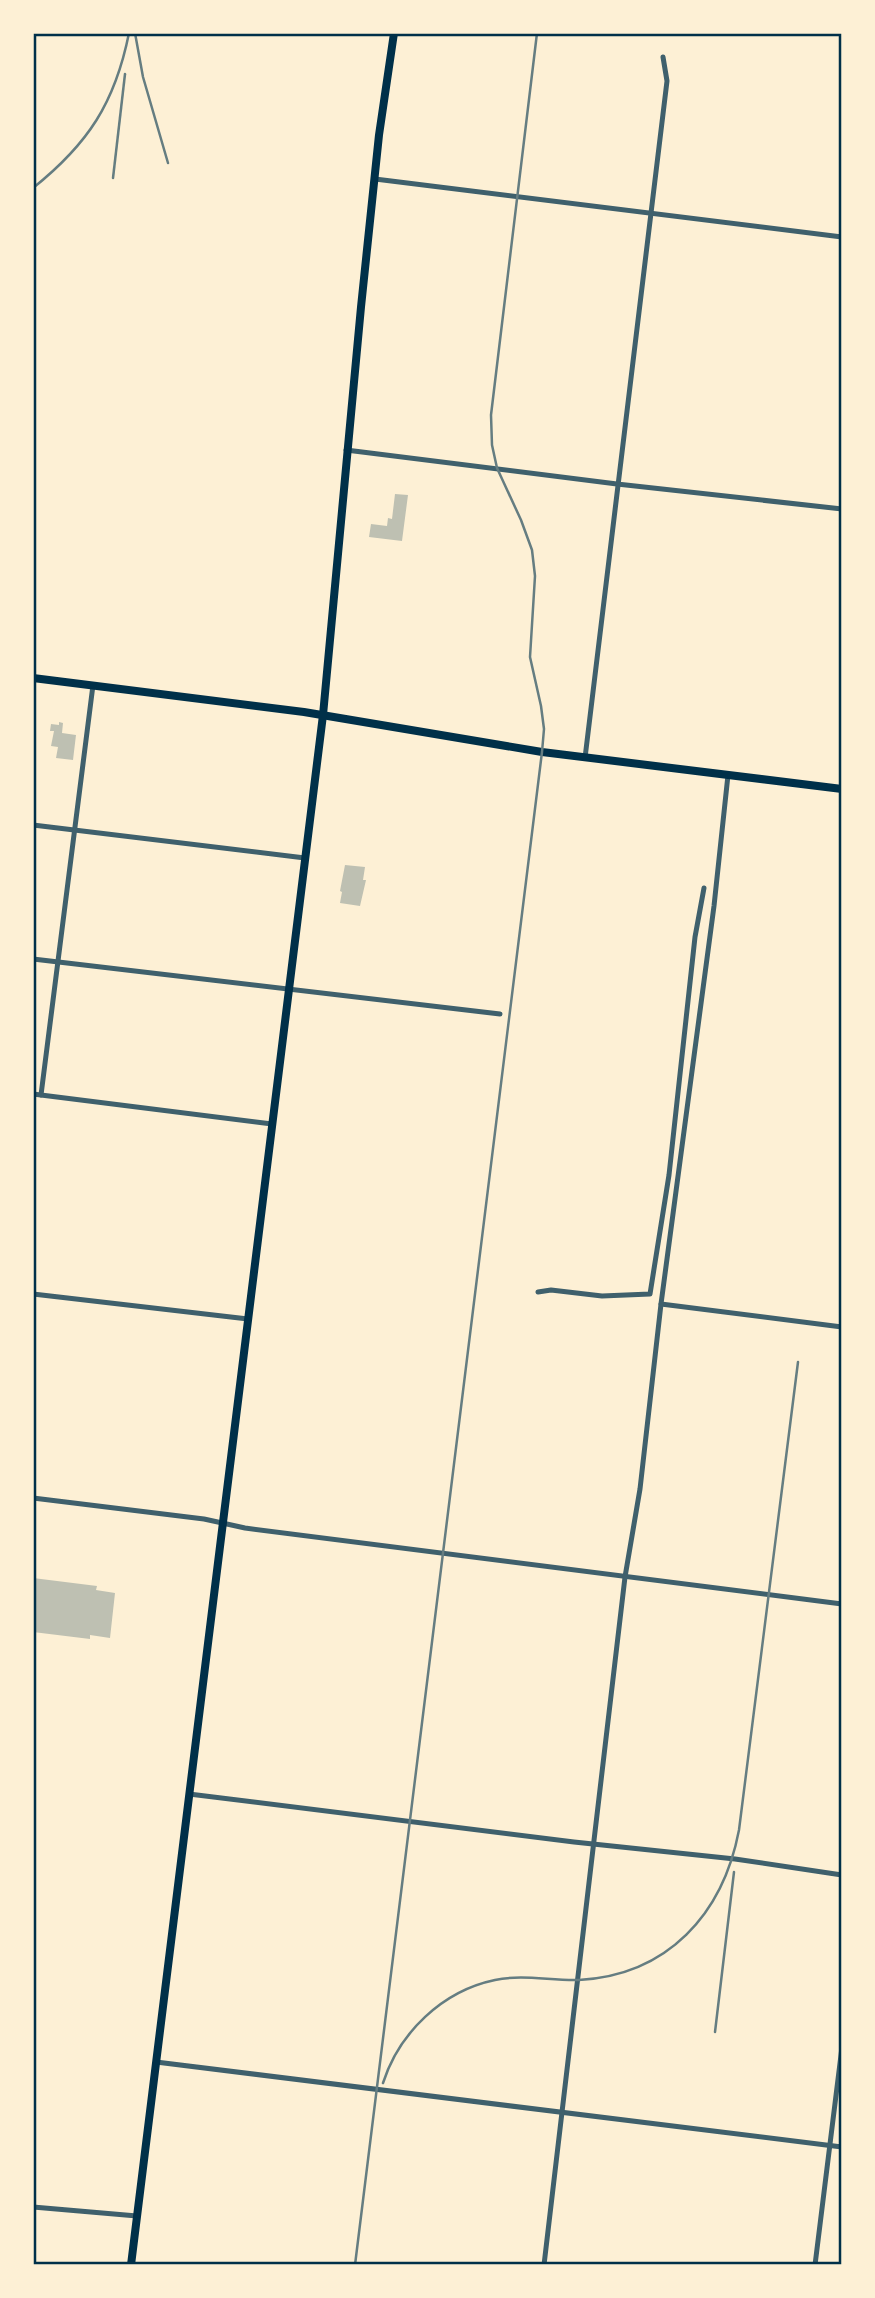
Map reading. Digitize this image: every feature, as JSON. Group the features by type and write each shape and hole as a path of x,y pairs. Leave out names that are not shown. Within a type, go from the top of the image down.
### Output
{"main road":[{"path":"131,2265 323,715 346,450 379,135 394,33"},
{"path":"33,678 323,715 585,758 842,789"}],"street":[{"path":"585,758 667,81 663,57"},
{"path":"375,179 842,237"},
{"path":"346,450 842,509"},
{"path":"41,1096 93,685"},
{"path":"544,2265 625,1577 640,1489 661,1304 714,906 728,775"},
{"path":"33,825 305,858"},
{"path":"538,1292 551,1290 602,1296 650,1294 669,1175 695,937 704,888"},
{"path":"33,959 500,1014"},
{"path":"33,1094 272,1124"},
{"path":"33,1294 248,1320"},
{"path":"661,1304 842,1327"},
{"path":"33,1498 842,1604"},
{"path":"189,1794 735,1859 842,1875"},
{"path":"815,2265 842,2048"},
{"path":"156,2062 842,2147"},
{"path":"33,2207 137,2216"}],"building":[{"path":"395,494 408,495 402,541 369,537 371,524 387,526 388,518 392,519"},
{"path":"59,722 63,723 62,733 76,735 73,760 56,758 58,747 51,746 54,731 50,731 51,724 59,725"},
{"path":"345,865 365,867 363,880 366,880 360,906 340,903"},
{"path":"33,1578 97,1586 96,1590 115,1593 110,1638 90,1635 90,1639 33,1632"}],"railway":[{"path":"33,188 69,155 96,120 116,81 129,33"},
{"path":"135,33 143,77 168,163"},
{"path":"355,2265 544,729 530,657 535,576 532,550 497,468 492,445 491,415 537,33"},
{"path":"113,178 125,74"},
{"path":"383,2083 390,2065 411,2031 440,2004 457,1994 505,1978 579,1980 611,1976 639,1966 665,1952 686,1935 705,1913 720,1888 739,1830 798,1362"},
{"path":"715,2032 734,1872"}]}
